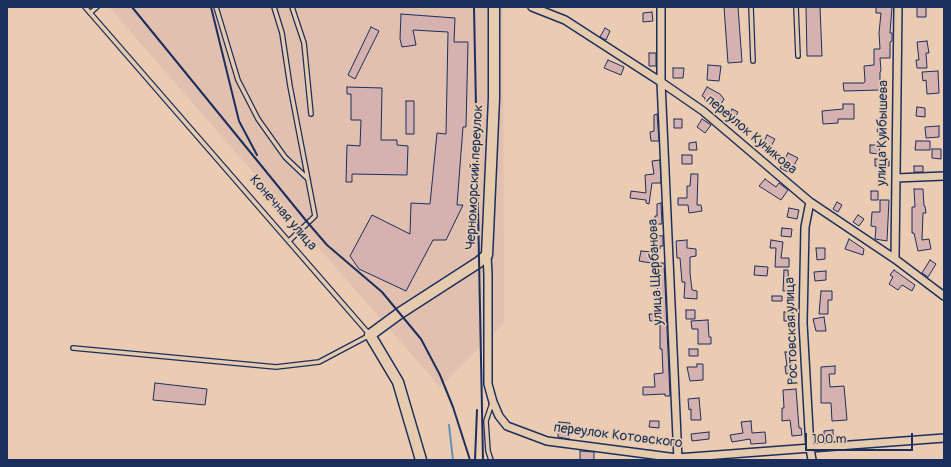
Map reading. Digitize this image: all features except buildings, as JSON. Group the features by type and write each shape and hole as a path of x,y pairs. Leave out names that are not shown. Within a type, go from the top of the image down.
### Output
{"street":[{"name":"Черноморский переулок","path":"370,335 400,313 479,262 487,255 494,98 494,7"},
{"name":"переулок Куникова","path":"532,7 565,20 703,111 810,202 894,259 944,296"},
{"name":"улица Щербанова","path":"661,7 661,82 678,459"},
{"name":"улица Куйбышева","path":"894,259 898,7"},
{"path":"896,178 944,176"},
{"name":"Ростовская улица","path":"810,202 805,227 803,309 810,448 812,460"},
{"path":"487,255 488,384 492,402"},
{"name":"Конечная улица","path":"370,335 398,382 421,460"},
{"name":"переулок Котовского","path":"492,402 499,416 507,426 547,441 678,459 944,438"}],"lane":[{"name":"Конечная улица","path":"85,7 370,335"},
{"path":"90,13 97,7"},
{"path":"216,7 238,80 258,119 285,157 308,178"},
{"path":"274,7 282,33 290,86 315,216 289,241"},
{"path":"292,7 304,43 311,114"},
{"path":"751,7 753,61"},
{"path":"796,7 798,56"},
{"path":"73,348 276,367 320,362 370,335"},
{"path":"491,460 488,452 486,421 492,402"}],"shaded area":[{"path":"109,7 503,7 504,323 440,387"}],"waterway":[{"path":"449,425 453,460"}],"railway":[{"path":"132,7 327,245 382,292 421,339 440,375 453,407 470,460"},
{"path":"211,7 239,121 257,155"},
{"path":"474,7 483,460"},
{"path":"475,460 477,410"}]}
